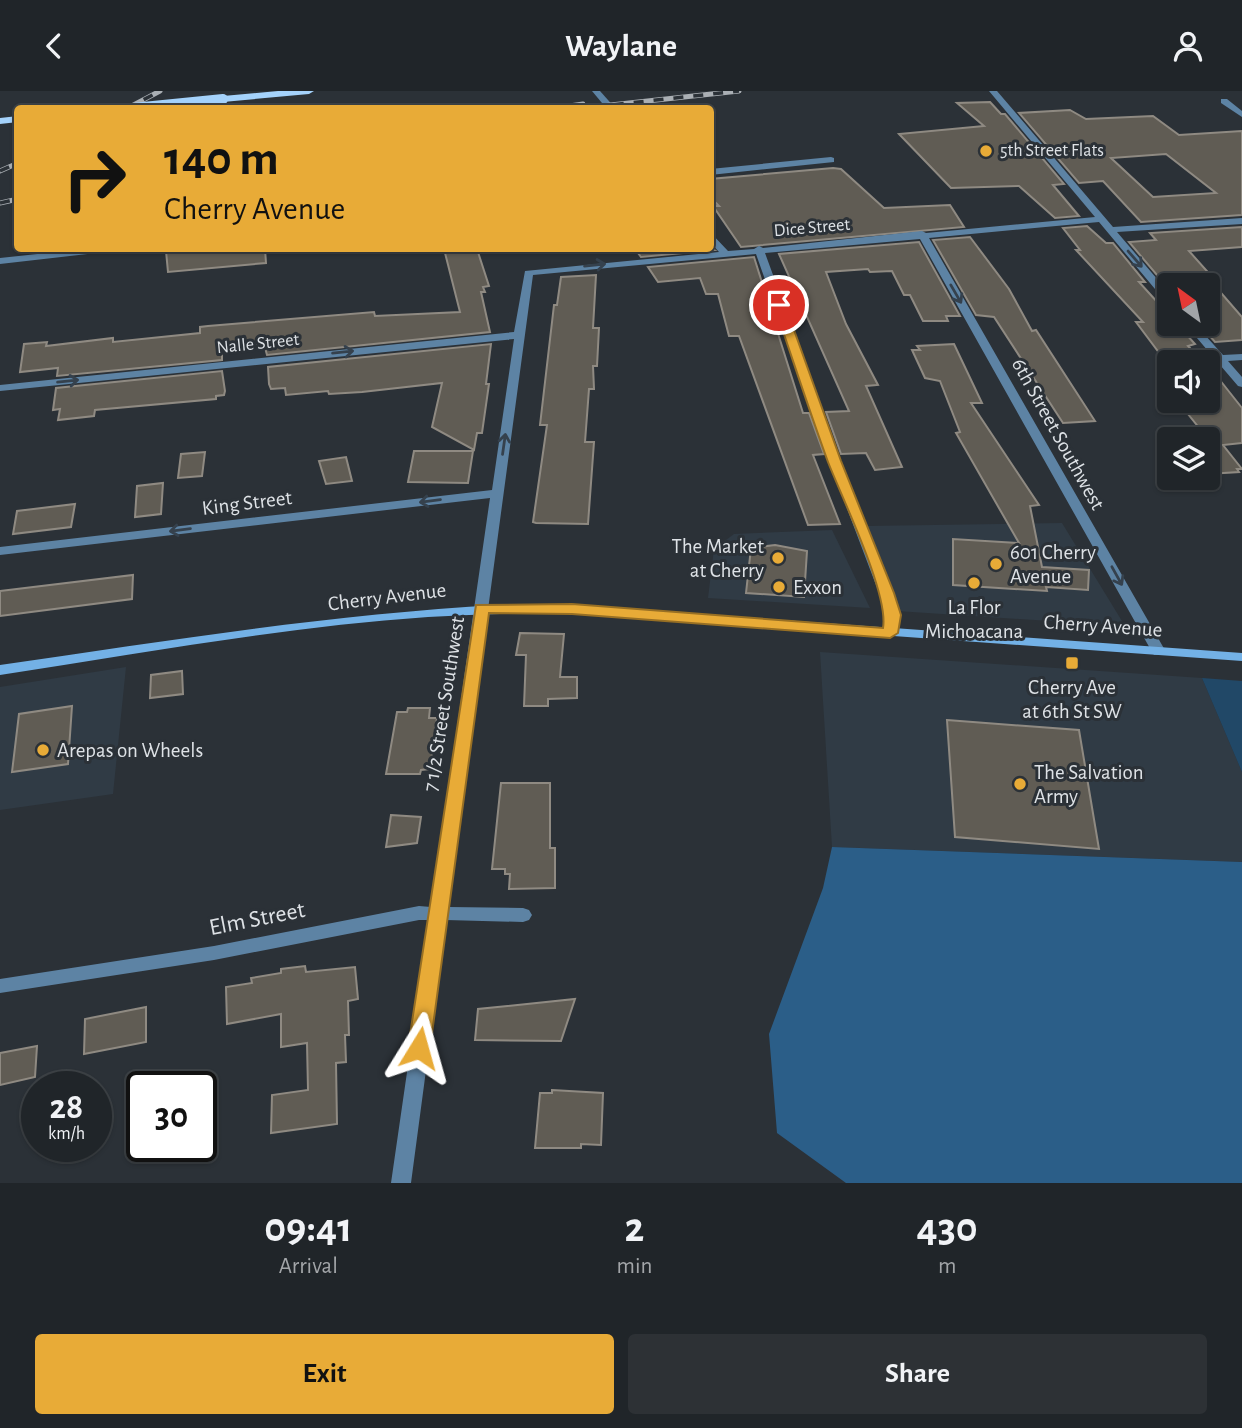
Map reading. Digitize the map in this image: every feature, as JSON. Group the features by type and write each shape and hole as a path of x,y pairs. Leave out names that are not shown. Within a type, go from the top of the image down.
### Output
{"main road":[{"path":"163,105 309,91"},
{"name":"Cherry Avenue","path":"0,670 411,613 481,608 572,609 1242,657"}],"street":[{"path":"596,91 608,105"},
{"path":"993,91 1157,285"},
{"path":"1224,101 1242,115"},
{"path":"714,172 831,160"},
{"name":"Dice Street","path":"528,273 724,252 1100,219"},
{"path":"1110,230 1242,221"},
{"name":"6th Street Southwest","path":"922,234 1159,652"},
{"path":"714,240 724,252"},
{"path":"759,249 835,461 886,593 893,615 890,633"},
{"path":"0,261 79,252"},
{"name":"7 1/2 Street Southwest","path":"401,1183 528,273"},
{"name":"Nalle Street","path":"0,388 519,335"},
{"path":"1201,336 1213,350"},
{"path":"1220,359 1242,357"},
{"path":"1220,359 1242,384"},
{"name":"King Street","path":"0,551 498,493"},
{"name":"Elm Street","path":"0,986 214,953 419,913 523,915"}],"shaded area":[{"path":"1062,523 1125,626 897,611 866,526"},
{"path":"832,530 870,608 708,598 714,549 734,534"},
{"path":"820,652 1202,678 1242,772 1242,862 832,847"},
{"path":"126,667 113,794 0,810 0,687"},
{"path":"1202,678 1242,681 1242,772"},
{"path":"832,847 1242,862 1242,1183 846,1183 777,1133 769,1034 823,888"}],"building":[{"path":"990,102 1001,114 1005,114 1064,184 1053,185 1079,216 1055,218 1019,186 951,188 899,134 984,126 957,103"},
{"path":"1070,110 1086,119 1153,116 1179,135 1242,131 1242,215 1141,222 1103,181 1079,183 1019,113","holes":["1166,154 1216,193 1153,197 1111,158"]},
{"path":"841,169 884,208 950,205 964,227 741,247 714,207 719,206 714,201 714,179"},
{"path":"1087,226 1106,243 1113,243 1145,282 1139,282 1157,302 1157,336 1188,336 1195,344 1188,346 1192,350 1157,350 1136,322 1143,322 1076,250 1080,250 1063,228"},
{"path":"1242,227 1242,247 1189,251 1209,273 1157,275 1129,242 1156,240 1150,233"},
{"path":"970,237 1009,289 1032,331 1036,330 1095,421 1063,423 994,317 976,315 933,240"},
{"path":"919,242 960,316 946,316 948,321 923,321 910,295 904,295 892,271 870,272 868,269 826,272 846,324 878,385 866,386 902,467 875,470 866,453 841,454 826,412 849,411 779,254"},
{"path":"166,252 265,252 266,263 168,272"},
{"path":"445,252 478,252 489,286 483,287 485,292 481,292 490,332 267,355 264,344 222,348 222,360 57,376 58,368 20,372 24,344 47,342 46,346 113,338 113,342 200,333 200,327 208,326 374,312 375,316 460,312"},
{"path":"637,252 693,252 641,257"},
{"path":"754,257 803,413 809,413 824,454 813,455 840,524 808,525 739,336 729,336 718,294 706,294 700,278 658,282 648,267"},
{"path":"596,275 593,328 599,328 597,366 593,366 594,389 589,389 585,442 594,442 588,524 536,523 533,522 547,425 540,425 554,305 557,305 561,277"},
{"path":"1220,292 1242,317 1242,340 1215,342 1210,336 1220,336"},
{"path":"491,344 482,433 477,433 474,450 432,427 442,383 362,392 329,394 328,391 286,395 285,388 271,389 269,384 268,367"},
{"path":"954,344 982,403 971,403 1039,505 1030,506 1042,567 1089,570 1088,590 1046,587 1047,591 953,585 953,539 1019,543 956,433 960,432 940,381 925,378 912,350 920,350 917,346"},
{"path":"222,371 225,391 224,395 216,396 216,399 95,410 94,416 58,420 60,409 53,410 56,388"},
{"path":"1220,380 1242,408 1242,443 1223,445 1242,469 1237,469 1239,472 1220,473 1220,427 1198,427 1187,413 1220,413"},
{"path":"414,451 473,451 468,483 408,482"},
{"path":"205,452 202,476 178,478 181,454"},
{"path":"346,457 352,481 326,484 319,461"},
{"path":"163,483 161,514 135,517 137,486"},
{"path":"75,504 71,527 13,534 17,511"},
{"path":"775,545 807,551 804,597 746,593 751,548"},
{"path":"133,575 132,599 0,616 0,591"},
{"path":"520,633 564,634 560,677 577,677 577,698 548,699 548,706 524,706 526,655 516,655"},
{"path":"182,671 183,694 150,698 151,675"},
{"path":"72,706 68,764 12,772 19,714"},
{"path":"408,708 430,708 429,718 437,718 430,769 421,770 420,774 386,774 397,712 407,712"},
{"name":"The Salvation Army","path":"947,720 1079,730 1099,849 955,837"},
{"path":"501,783 550,783 550,848 555,848 555,888 509,889 510,874 505,874 505,869 492,869"},
{"path":"391,815 421,817 417,843 386,847"},
{"path":"305,966 306,972 355,967 358,999 348,1001 349,1035 345,1035 346,1062 336,1063 337,1124 271,1133 272,1095 308,1090 307,1043 281,1047 281,1014 227,1024 226,987 252,983 251,978 281,973 281,969"},
{"path":"575,999 561,1041 475,1040 478,1009"},
{"path":"146,1007 146,1042 84,1054 85,1019"},
{"path":"37,1046 35,1071 21,1071 21,1080 0,1085 0,1053"},
{"path":"552,1090 603,1093 601,1145 535,1148 540,1093 552,1093"}],"railway":[{"path":"134,105 160,91"},
{"path":"611,105 739,91"},
{"path":"576,105 583,104"},
{"path":"0,171 14,165"},
{"path":"0,203 14,200"}],"place":[{"name":"5th Street Flats","path":"986,151"},
{"name":"The Market at Cherry","path":"778,558"},
{"name":"601 Cherry Avenue","path":"996,564"},
{"name":"La Flor Michoacana","path":"974,583"},
{"name":"Exxon","path":"779,587"},
{"name":"Cherry Ave at 6th St SW","path":"1072,663"},
{"name":"Arepas on Wheels","path":"43,750"},
{"name":"The Salvation Army","path":"1020,784"}],"route":[{"path":"419,1048 481,608 572,609 890,633 893,615 886,593 877,575 779,305"}]}
